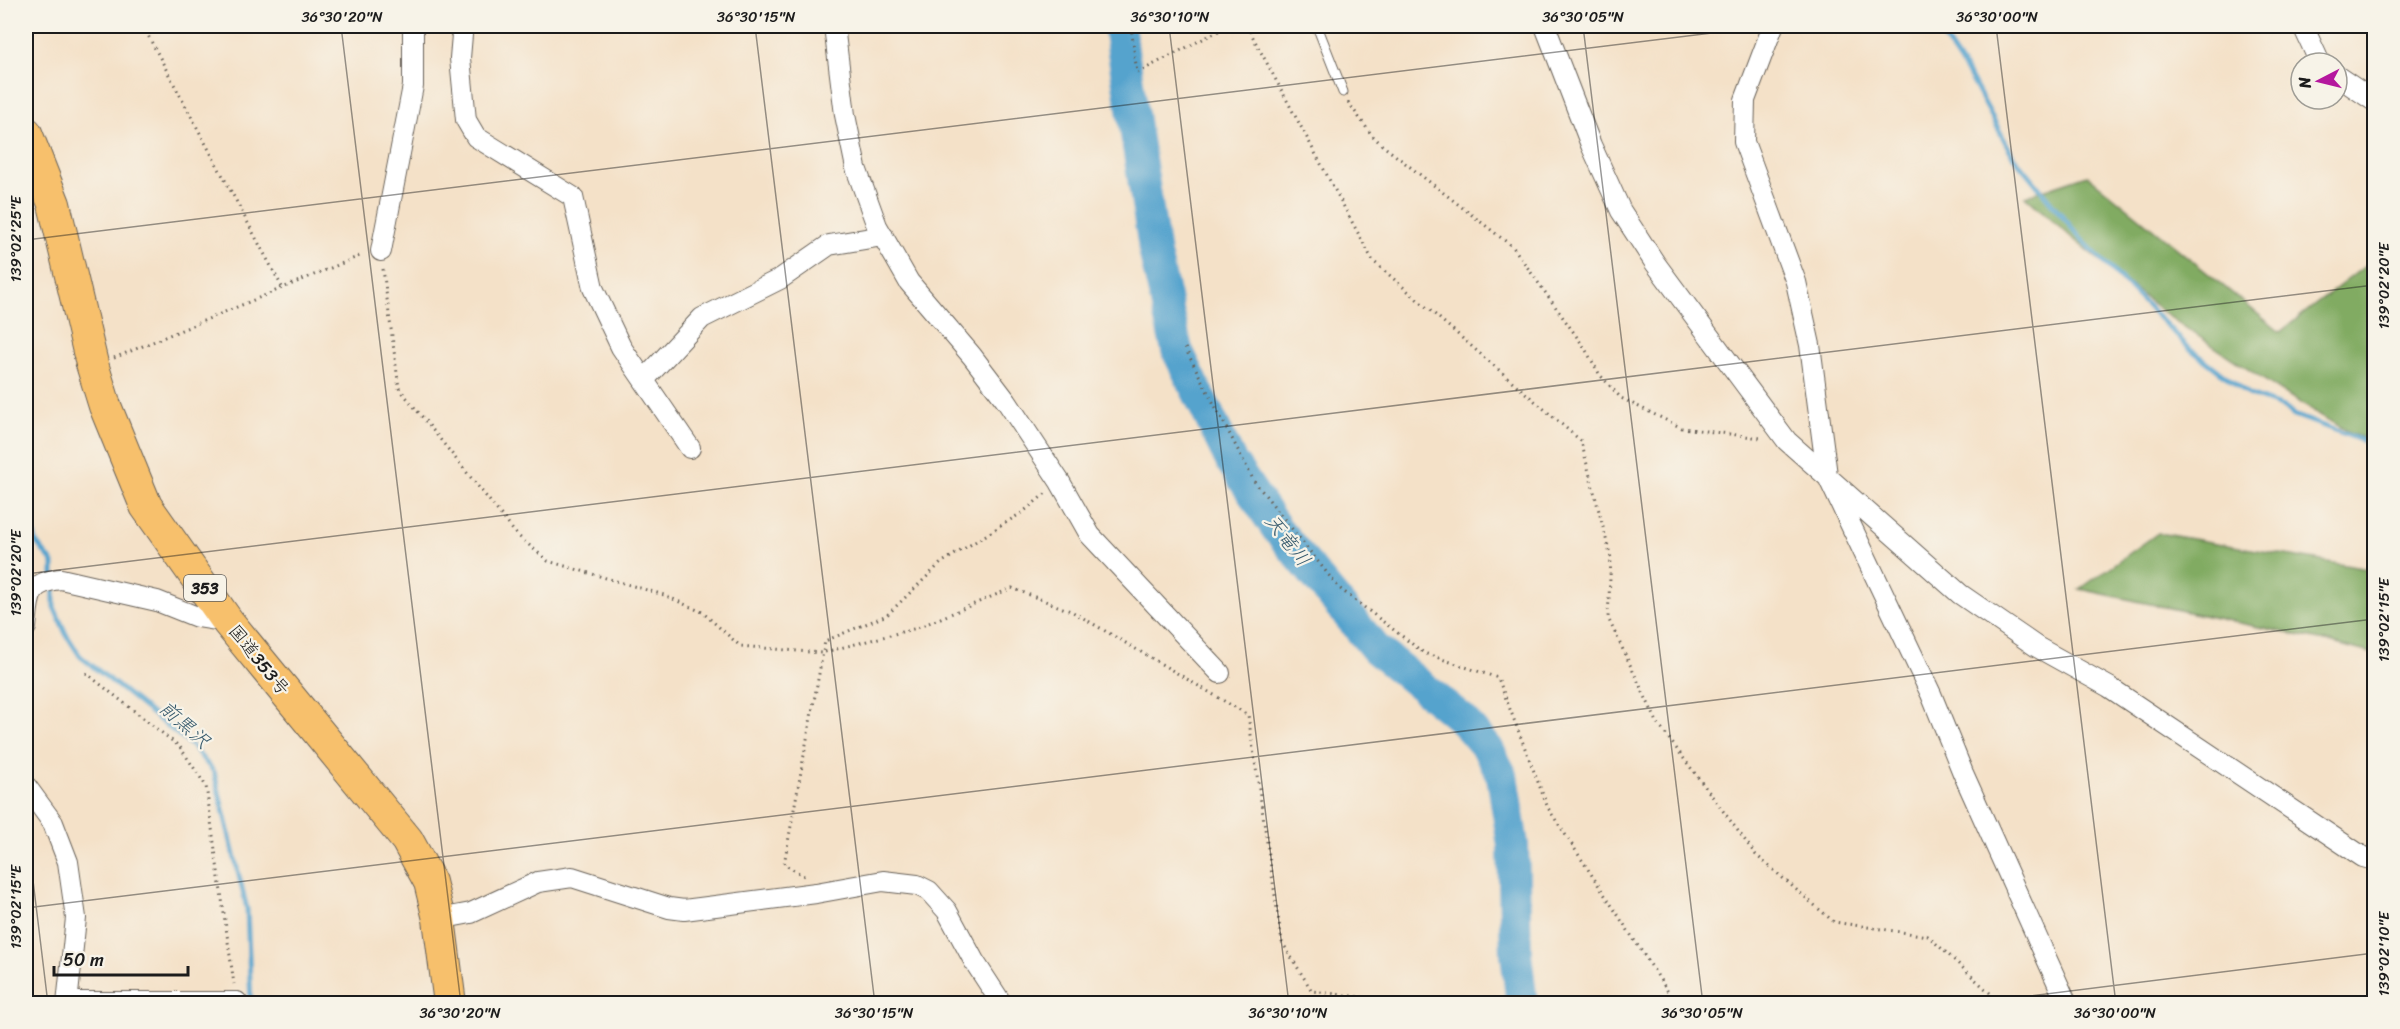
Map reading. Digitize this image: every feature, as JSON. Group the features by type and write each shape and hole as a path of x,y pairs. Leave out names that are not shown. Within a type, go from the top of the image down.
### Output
{"highway":[{"name":"国道353号","path":"26,133 54,204 92,364 105,406 146,506 228,622 407,840 430,882 439,919 450,1004"}],"street":[{"path":"381,251 413,86 413,26"},
{"path":"458,26 462,35 460,58 466,120 476,137 573,197 593,288 621,348 690,447"},
{"path":"834,26 845,115 856,168 877,226 909,282 972,356 1007,402 1090,535 1220,673"},
{"path":"1545,26 1591,146 1621,211 1655,263 1787,441 1960,594 2037,646 2109,687 2363,857 2374,860"},
{"path":"1773,26 1745,100 1744,142 1796,282 1810,345 1827,475 1931,694 1963,773 2067,1004"},
{"path":"2303,26 2314,51"},
{"path":"2349,84 2374,101"},
{"path":"644,380 702,318 780,279 829,244 883,236"},
{"path":"26,627 28,604 34,589 53,580 157,601 197,617 228,622"},
{"path":"26,786 53,823 68,862 76,918 67,1003 237,1002"},
{"path":"439,919 471,913 538,882 557,878 572,877 586,880 669,908 684,910 805,894 868,882 902,882 917,885 929,891 947,911 974,961 1002,1004"}],"lane":[{"path":"1317,26 1343,92"}],"path":[{"path":"143,26 282,287"},
{"path":"1131,26 1137,73 1228,26"},
{"path":"1247,26 1373,261 1581,441 1611,558 1608,618 1658,724 1756,855 1834,922 1928,936 2002,1004"},
{"path":"1343,92 1371,134 1513,247 1584,347 1600,375 1621,398 1682,428 1787,441"},
{"path":"92,364 121,355 355,256 381,251 399,388 518,535 548,561 664,595 702,612 740,646 821,653 917,628 1012,588 1073,612 1248,715 1282,942 1312,991 1414,1004"},
{"path":"1185,348 1254,481 1339,588 1424,653 1498,678 1548,808 1676,1004"},
{"path":"813,876 803,876 784,864 825,641 888,615 941,563 1023,512 1059,483"},
{"path":"86,673 180,747 206,786 237,1002"}],"green space":[{"path":"2087,175 2280,332 2374,259 2374,441 2351,434 2281,391 2165,314 2025,196"},
{"path":"2158,533 2374,570 2374,654 2329,642 2080,589"}],"waterway":[{"name":"天竜川","path":"1119,26 1155,254 1177,350 1231,461 1277,529 1376,649 1462,719 1488,749 1502,776 1513,845 1516,954 1522,1004"},
{"path":"1936,26 1972,80 2013,156 2081,239 2188,347 2250,395 2286,408 2294,415 2374,445"},
{"name":"前黒沢","path":"26,504 36,542 53,563 53,576"},
{"name":"前黒沢","path":"54,585 54,607 66,634 80,656 191,745 214,772 247,909 251,1004"}]}
